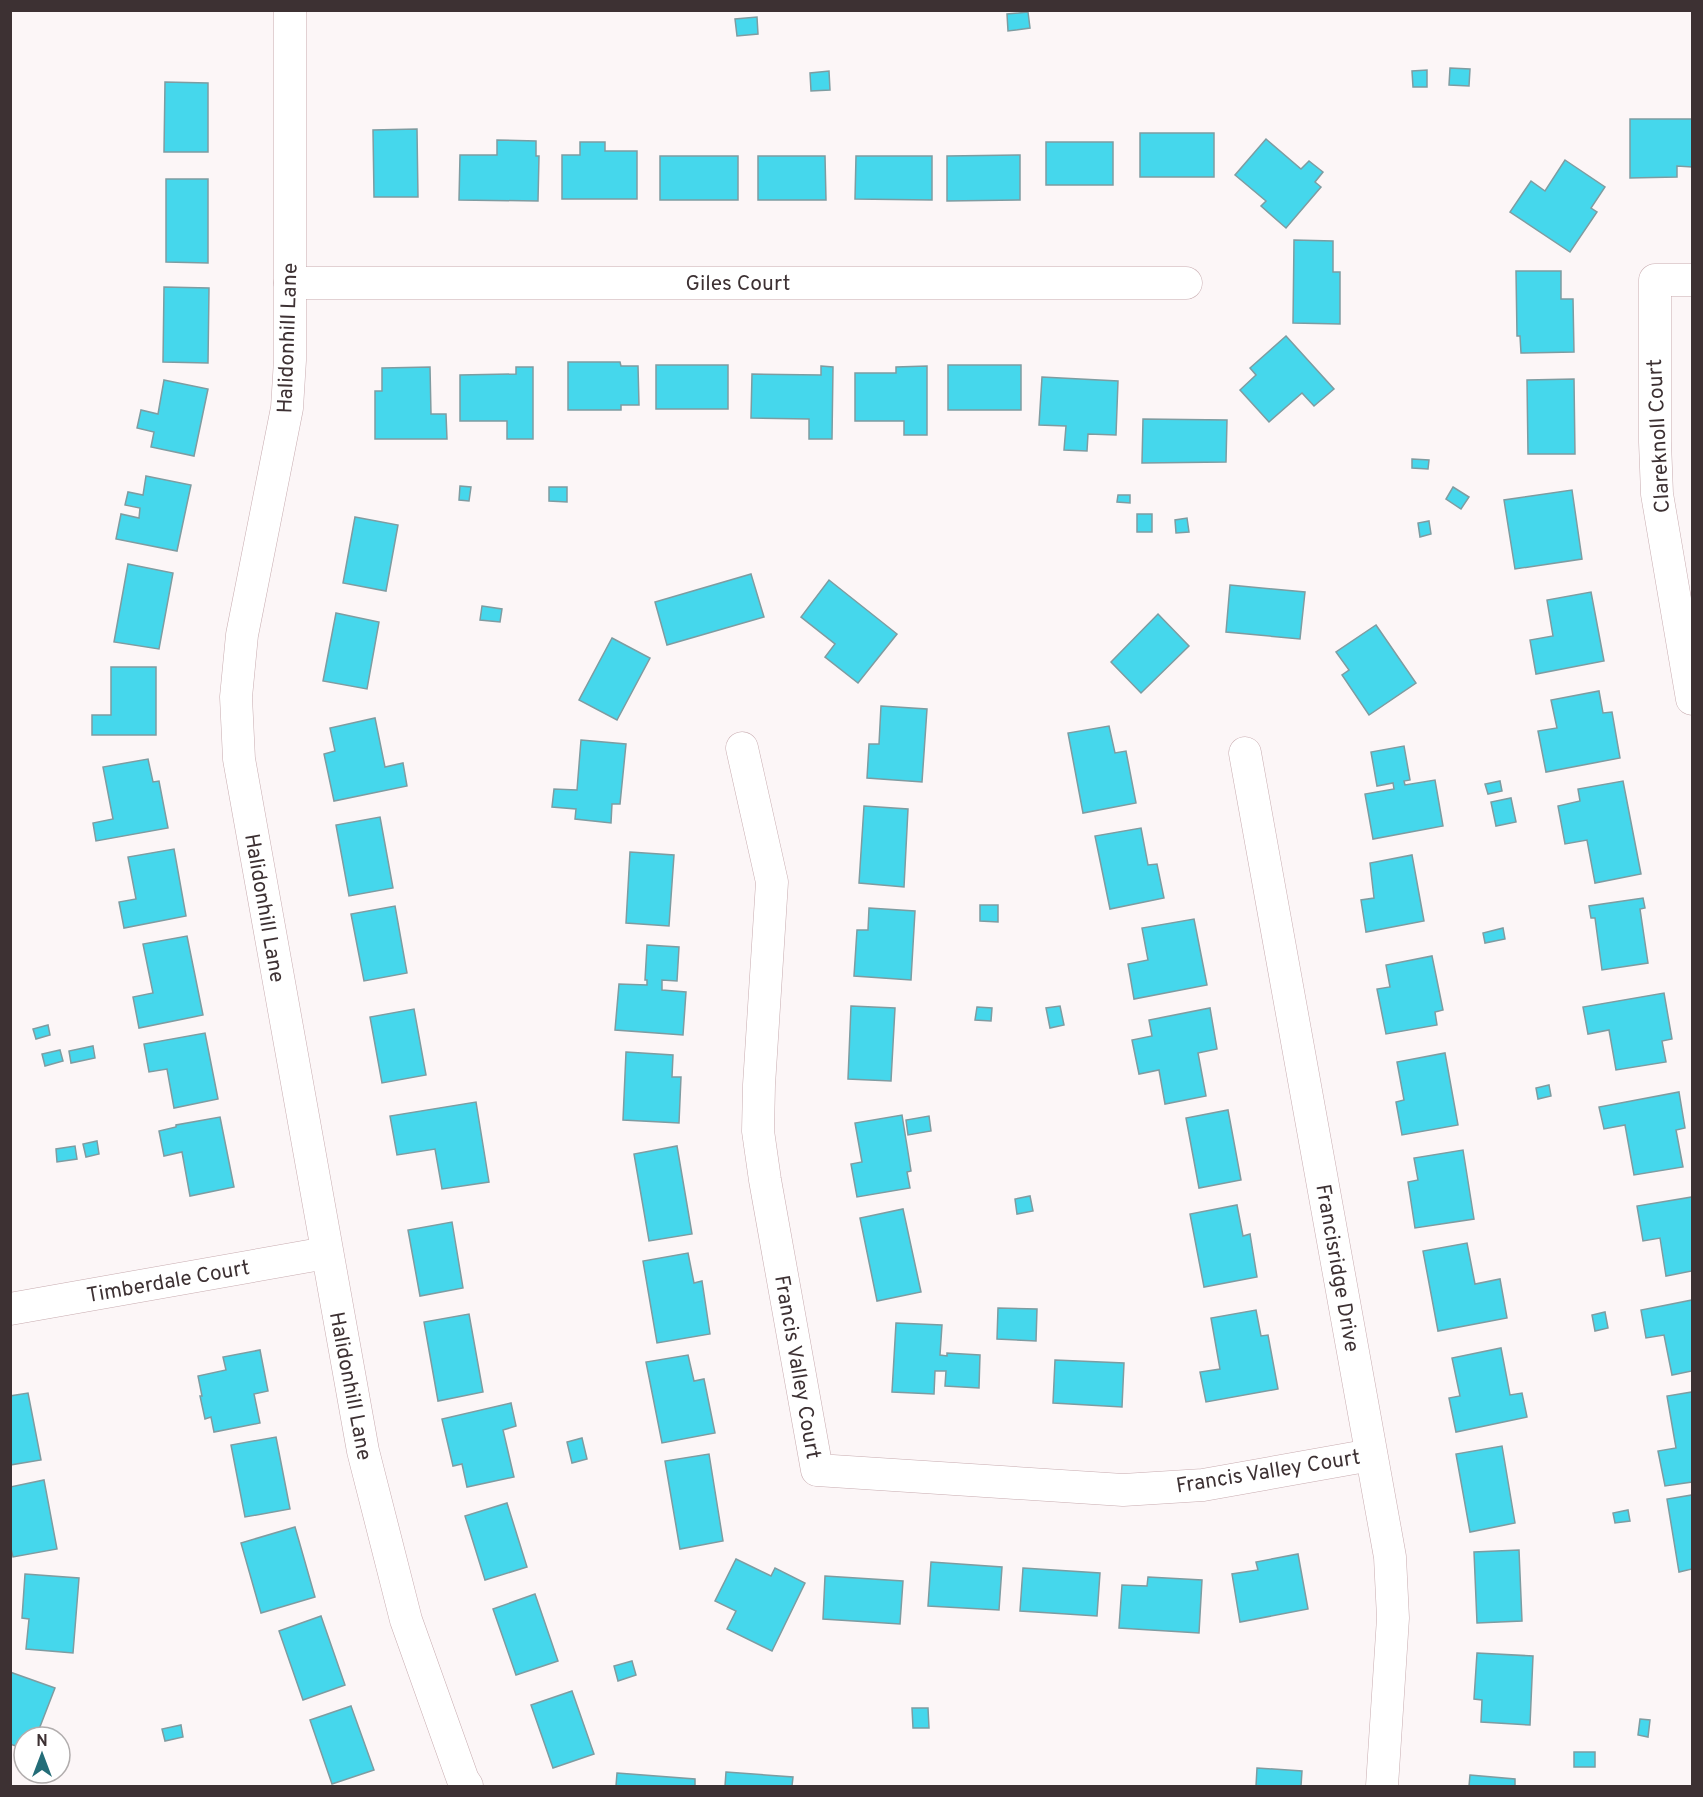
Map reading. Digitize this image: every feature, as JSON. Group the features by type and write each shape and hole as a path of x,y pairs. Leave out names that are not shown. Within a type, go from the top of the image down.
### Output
{"street":[{"name":"Halidonhill Lane","path":"291,10 290,360 287,408 242,635 236,697 239,759 363,1451 406,1620 467,1786"},
{"name":"Clareknoll Court","path":"1692,280 1654,280 1654,442 1657,494 1692,699"},
{"name":"Giles Court","path":"290,283 1185,283"},
{"name":"Francis Valley Court","path":"742,748 772,882 758,1131 817,1470 1123,1490 1203,1485 1371,1455"},
{"name":"Francisridge Drive","path":"1245,753 1390,1557 1393,1618 1382,1786"},
{"name":"Timberdale Court","path":"10,1309 326,1253"}],"building":[{"path":"1028,12 1030,28 1008,31 1007,14"},
{"path":"757,17 758,34 737,36 735,19"},
{"path":"1450,68 1470,69 1469,86 1449,85"},
{"path":"1427,70 1427,87 1413,87 1412,71"},
{"path":"829,71 830,90 811,91 810,73"},
{"path":"165,82 208,83 208,152 164,152"},
{"path":"1630,119 1692,119 1692,167 1677,166 1677,177 1630,178"},
{"path":"417,129 418,197 374,197 373,130"},
{"path":"1140,133 1214,133 1214,177 1140,177"},
{"path":"1266,139 1301,169 1309,161 1323,172 1315,182 1321,187 1286,228 1261,206 1266,201 1235,175"},
{"path":"497,140 536,141 536,156 539,156 538,201 459,200 460,155 497,155"},
{"path":"580,142 605,142 605,151 637,151 637,199 562,199 562,155 580,155"},
{"path":"1046,142 1113,142 1113,185 1046,185"},
{"path":"1020,155 1020,200 947,201 947,156"},
{"path":"660,156 738,156 738,200 660,200"},
{"path":"758,156 825,156 826,200 758,200"},
{"path":"856,156 932,156 932,200 855,199"},
{"path":"1565,160 1605,187 1591,208 1597,212 1570,252 1510,212 1531,181 1545,191"},
{"path":"166,179 208,179 208,263 166,262"},
{"path":"1294,240 1333,241 1333,272 1340,272 1340,324 1293,323"},
{"path":"1516,271 1561,271 1561,299 1573,299 1574,352 1521,353 1520,336 1517,336"},
{"path":"164,287 209,288 208,363 163,362"},
{"path":"1286,336 1334,389 1314,406 1302,393 1269,422 1240,390 1256,375 1250,368"},
{"path":"568,362 620,362 621,366 638,366 639,405 621,405 621,410 568,410"},
{"path":"656,365 728,365 728,409 656,409"},
{"path":"948,365 1021,365 1021,410 948,410"},
{"path":"821,366 833,367 832,439 809,439 809,419 751,418 752,374 821,375"},
{"path":"927,366 927,435 904,435 904,421 855,421 855,373 896,373 896,367"},
{"path":"430,367 431,414 446,414 447,439 375,439 375,391 382,391 382,368"},
{"path":"516,367 533,367 533,439 507,439 507,421 460,421 460,375 516,374"},
{"path":"1042,377 1118,381 1116,435 1088,434 1087,451 1064,450 1066,426 1039,425"},
{"path":"1574,379 1575,454 1528,454 1527,380"},
{"path":"164,380 208,389 194,456 151,447 154,432 137,428 141,410 158,414"},
{"path":"1143,419 1227,420 1226,462 1142,463"},
{"path":"1412,459 1429,460 1428,469 1412,468"},
{"path":"146,476 191,485 177,551 116,539 121,514 139,518 140,508 125,505 128,492 143,495"},
{"path":"460,486 471,487 469,501 459,500"},
{"path":"549,487 567,487 567,502 549,501"},
{"path":"1453,487 1469,497 1461,509 1446,499"},
{"path":"1572,490 1582,559 1515,569 1504,500"},
{"path":"1118,495 1130,495 1130,503 1117,502"},
{"path":"1137,514 1152,514 1152,532 1137,532"},
{"path":"355,517 398,525 386,591 343,583"},
{"path":"1187,518 1189,532 1176,533 1175,520"},
{"path":"1429,521 1431,534 1420,537 1418,523"},
{"path":"128,564 173,573 159,649 114,642"},
{"path":"751,574 764,617 667,645 655,602"},
{"path":"829,580 897,634 858,683 825,657 835,644 801,617"},
{"path":"1230,585 1305,592 1300,639 1226,632"},
{"path":"1591,592 1604,661 1536,674 1530,640 1553,636 1547,600"},
{"path":"482,606 502,609 500,622 480,620"},
{"path":"336,613 379,622 367,689 323,681"},
{"path":"1158,614 1189,646 1141,693 1111,662"},
{"path":"1376,625 1416,683 1369,715 1342,675 1349,670 1336,652"},
{"path":"612,638 650,658 617,720 579,700"},
{"path":"111,667 156,667 156,735 92,735 92,715 111,715"},
{"path":"1599,691 1603,713 1612,712 1620,758 1546,772 1538,731 1557,728 1551,700"},
{"path":"881,706 927,709 922,782 867,778 869,744 879,744"},
{"path":"375,718 385,767 403,763 407,786 334,801 324,754 335,751 330,728"},
{"path":"1109,726 1115,753 1126,751 1136,803 1083,813 1068,733"},
{"path":"581,740 626,744 620,804 612,804 611,823 575,819 576,809 552,807 554,789 577,790"},
{"path":"1404,746 1410,780 1404,781 1405,785 1435,780 1443,826 1373,839 1365,794 1394,789 1393,783 1377,786 1371,752"},
{"path":"148,759 153,782 159,781 168,828 96,841 93,823 113,819 103,767"},
{"path":"1500,781 1502,791 1488,794 1485,784"},
{"path":"1623,781 1641,874 1595,883 1587,840 1565,844 1558,806 1580,801 1578,789"},
{"path":"1511,798 1516,822 1496,826 1491,802"},
{"path":"864,806 908,809 904,887 859,883"},
{"path":"380,817 393,888 349,896 336,825"},
{"path":"1141,828 1148,865 1157,864 1164,898 1110,909 1095,836"},
{"path":"174,849 186,916 124,928 119,902 136,899 128,857"},
{"path":"630,852 674,855 669,926 626,923"},
{"path":"1412,855 1424,921 1366,932 1361,900 1374,898 1370,863"},
{"path":"1643,898 1645,908 1640,909 1648,963 1602,970 1595,918 1591,918 1589,906"},
{"path":"980,905 998,905 998,922 980,921"},
{"path":"395,906 407,973 364,981 351,914"},
{"path":"869,908 915,911 911,980 854,976 857,930 868,930"},
{"path":"1194,919 1207,985 1134,999 1128,964 1148,960 1142,928"},
{"path":"1503,928 1505,939 1485,943 1483,933"},
{"path":"187,936 203,1015 139,1028 133,997 153,993 143,944"},
{"path":"647,945 679,947 677,981 662,980 662,990 686,992 683,1035 615,1030 619,984 647,985 647,980 645,980"},
{"path":"1432,956 1443,1010 1435,1012 1437,1025 1386,1034 1377,989 1390,987 1386,965"},
{"path":"1664,993 1672,1039 1662,1041 1666,1062 1616,1070 1609,1030 1588,1034 1583,1007"},
{"path":"851,1006 895,1008 891,1081 848,1079"},
{"path":"1060,1006 1064,1025 1050,1028 1046,1008"},
{"path":"977,1007 992,1008 991,1021 975,1020"},
{"path":"1210,1008 1217,1049 1198,1053 1206,1096 1165,1104 1159,1070 1139,1074 1132,1040 1152,1036 1149,1020"},
{"path":"414,1009 426,1075 382,1083 370,1017"},
{"path":"48,1025 50,1035 36,1039 33,1029"},
{"path":"205,1033 218,1099 174,1108 167,1069 149,1072 144,1044"},
{"path":"93,1046 95,1058 71,1063 69,1051"},
{"path":"60,1050 63,1061 45,1066 42,1054"},
{"path":"626,1052 673,1055 672,1077 681,1077 679,1123 623,1120"},
{"path":"1445,1053 1458,1125 1402,1135 1396,1102 1404,1100 1397,1062"},
{"path":"1549,1085 1551,1096 1538,1099 1536,1088"},
{"path":"1679,1092 1685,1128 1676,1130 1683,1167 1634,1175 1625,1125 1604,1129 1599,1107"},
{"path":"476,1102 489,1182 442,1189 435,1149 397,1155 390,1116"},
{"path":"1228,1110 1241,1180 1199,1188 1186,1118"},
{"path":"902,1115 911,1171 907,1172 910,1188 857,1197 851,1164 862,1162 855,1123"},
{"path":"929,1116 931,1131 908,1135 906,1120"},
{"path":"220,1117 234,1187 190,1196 182,1152 164,1156 159,1131 176,1127 176,1125"},
{"path":"97,1141 99,1154 86,1157 83,1144"},
{"path":"75,1146 77,1159 57,1162 56,1149"},
{"path":"677,1146 692,1234 649,1241 634,1154"},
{"path":"1463,1150 1474,1219 1415,1228 1408,1182 1418,1180 1414,1158"},
{"path":"1030,1196 1033,1211 1017,1214 1015,1199"},
{"path":"1692,1197 1692,1271 1666,1276 1660,1238 1643,1241 1637,1206"},
{"path":"1237,1205 1243,1236 1250,1234 1257,1277 1204,1287 1190,1214"},
{"path":"903,1209 921,1292 877,1301 860,1218"},
{"path":"452,1222 463,1288 420,1296 408,1230"},
{"path":"1467,1243 1475,1284 1500,1279 1507,1318 1438,1331 1423,1251"},
{"path":"688,1253 694,1283 702,1281 710,1334 657,1343 643,1261"},
{"path":"1692,1300 1692,1371 1672,1375 1664,1335 1646,1338 1641,1310"},
{"path":"998,1308 1037,1309 1036,1341 997,1339"},
{"path":"1256,1310 1261,1336 1268,1335 1278,1389 1206,1402 1200,1372 1220,1369 1211,1318"},
{"path":"1605,1312 1608,1328 1595,1331 1592,1315"},
{"path":"469,1314 483,1392 438,1401 424,1322"},
{"path":"896,1323 942,1325 940,1355 947,1356 947,1353 980,1355 979,1388 945,1386 946,1371 935,1371 934,1394 892,1392"},
{"path":"1501,1348 1510,1395 1522,1393 1527,1417 1456,1432 1449,1398 1460,1396 1452,1358"},
{"path":"260,1350 268,1391 254,1394 260,1423 214,1432 211,1417 205,1419 198,1376 226,1370 223,1357"},
{"path":"688,1355 694,1381 704,1379 715,1433 662,1443 646,1362"},
{"path":"1055,1360 1124,1363 1122,1407 1053,1403"},
{"path":"1692,1392 1692,1482 1665,1486 1658,1451 1676,1448 1667,1396"},
{"path":"28,1393 41,1460 10,1465 10,1396"},
{"path":"511,1403 516,1426 503,1430 514,1477 467,1487 462,1464 453,1466 442,1419"},
{"path":"276,1437 290,1509 245,1517 231,1445"},
{"path":"582,1438 587,1459 572,1463 567,1442"},
{"path":"1502,1446 1515,1523 1470,1532 1456,1454"},
{"path":"709,1454 723,1541 680,1549 665,1461"},
{"path":"44,1480 57,1549 13,1557 10,1545 10,1487"},
{"path":"1692,1495 1692,1569 1679,1572 1667,1499"},
{"path":"507,1503 527,1567 485,1580 465,1516"},
{"path":"1628,1510 1630,1521 1615,1523 1613,1513"},
{"path":"295,1527 315,1597 261,1613 241,1543"},
{"path":"1519,1550 1522,1621 1477,1623 1474,1552"},
{"path":"1298,1554 1308,1609 1240,1622 1232,1574 1258,1570 1256,1562"},
{"path":"736,1559 771,1576 775,1568 805,1583 772,1651 727,1629 736,1611 715,1601"},
{"path":"931,1562 1002,1567 999,1610 928,1606"},
{"path":"1023,1568 1100,1573 1097,1616 1020,1611"},
{"path":"25,1574 79,1578 73,1653 26,1649 29,1619 22,1618"},
{"path":"825,1576 903,1581 900,1624 823,1619"},
{"path":"1148,1577 1202,1580 1199,1633 1119,1628 1122,1585 1147,1586"},
{"path":"535,1594 558,1661 516,1675 493,1609"},
{"path":"321,1616 345,1685 303,1700 279,1631"},
{"path":"1477,1653 1533,1656 1530,1725 1481,1722 1482,1700 1474,1699"},
{"path":"632,1661 636,1675 618,1681 614,1666"},
{"path":"10,1672 55,1688 41,1725 12,1725 12,1745 10,1744"},
{"path":"572,1691 594,1754 553,1768 531,1705"},
{"path":"351,1706 374,1770 332,1784 310,1720"},
{"path":"912,1708 928,1708 929,1728 913,1728"},
{"path":"1640,1719 1650,1720 1648,1737 1638,1735"},
{"path":"181,1725 183,1737 165,1741 162,1729"},
{"path":"1574,1752 1595,1752 1595,1767 1574,1767"},
{"path":"1257,1768 1302,1771 1301,1786 1256,1786"},
{"path":"726,1772 793,1777 792,1786 725,1786"},
{"path":"617,1773 695,1779 695,1786 616,1786"},
{"path":"1470,1775 1515,1779 1515,1786 1469,1786"}]}
